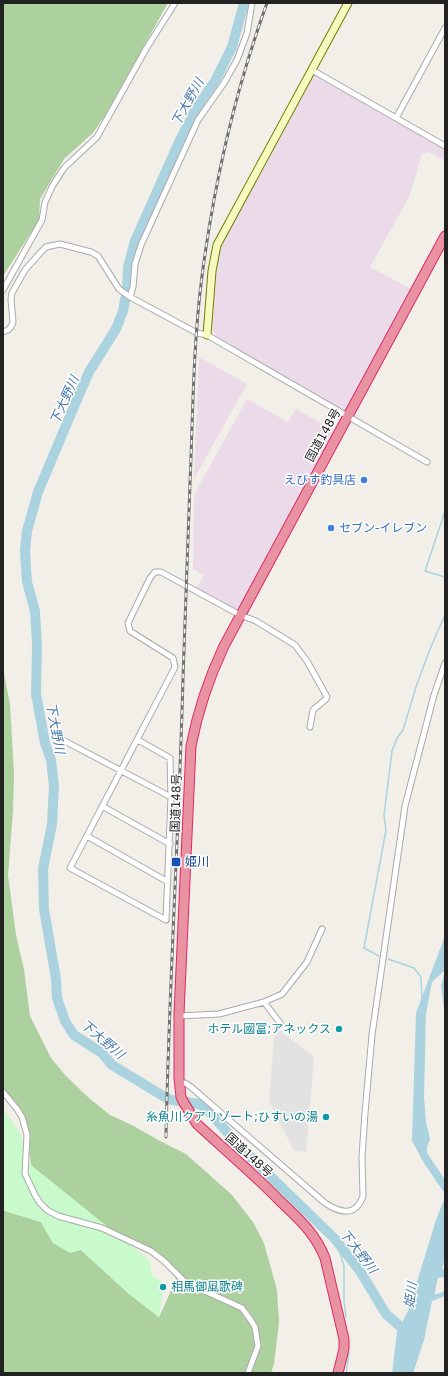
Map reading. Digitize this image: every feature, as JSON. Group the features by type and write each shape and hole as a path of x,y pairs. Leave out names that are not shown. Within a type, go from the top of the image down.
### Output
{"highway":[{"name":"国道148号","path":"338,1373 344,1349 344,1339 325,1258 320,1246 308,1228 198,1124 186,1107 181,1096 179,1084 179,1016 192,746 198,713 205,689 215,664 445,236"}],"street":[{"path":"3,290 42,220 45,202 53,185 64,168 98,137 146,49 175,3"},
{"path":"130,297 133,287 135,264 141,245 198,120 224,83 237,60 247,33 252,3"},
{"path":"207,335 212,271 217,245 348,3"},
{"path":"396,118 445,28"},
{"path":"312,70 445,146"},
{"path":"3,332 8,330 13,322 11,299 12,293 25,270 41,252 53,245 60,244 90,252 98,256 119,290 130,297 197,333 207,335 427,462"},
{"path":"138,740 170,758 170,844 166,920 70,868 120,769 138,740 175,667 173,658 130,631 128,623 150,578 155,572 161,572 240,615 256,621 295,645 307,661 327,697 313,710 310,727"},
{"path":"179,1084 185,1083 191,1087 325,1203 335,1209 347,1212 357,1207 363,1196 362,1157 372,1035 405,806 434,695 445,663"},
{"path":"59,738 171,797"},
{"path":"102,806 170,844"},
{"path":"86,836 168,882"},
{"path":"179,1016 219,1014 264,1002 282,994 303,967 322,929"},
{"path":"264,1002 280,1023"},
{"path":"3,1092 22,1117 26,1135 25,1174 40,1203 47,1210 58,1216 102,1228 151,1251 164,1261 185,1282 206,1290 225,1302 242,1308 255,1327 258,1346 248,1373"}],"shaded area":[{"path":"313,73 445,147 445,161 429,152 422,154 409,197 370,267 411,289 347,413 216,336 211,327 217,254"},
{"path":"199,357 247,384 194,479"},
{"path":"247,399 288,422 296,409 334,431 237,611 197,588 204,575 193,569 194,495"},
{"path":"275,1027 314,1057 306,1152 294,1151 269,1101"}],"green space":[{"path":"3,3 168,3 106,114 93,133 64,159 40,199 39,220 3,276"},
{"path":"3,668 10,704 14,773 13,811 8,875 16,935 24,970 30,1016 51,1058 66,1076 89,1098 110,1115 186,1154 232,1195 253,1222 264,1243 277,1290 279,1322 274,1364 271,1373 3,1373 3,1211 41,1222 53,1243 81,1250 129,1294 159,1317 176,1280 174,1269 162,1257 65,1215 32,1172 25,1118 19,1107 3,1088"},
{"path":"3,1108 20,1133 26,1161 149,1260 152,1275 164,1283 159,1317 129,1294 81,1250 70,1253 53,1243 41,1222 3,1211"}],"water":[{"path":"445,936 445,970 432,982 426,1014 424,1097 426,1122 430,1139 427,1147 427,1153 445,1180 445,1194 424,1163 412,1141 416,1013"},
{"path":"445,970 445,1016 441,986"},
{"path":"445,1197 445,1257 442,1269 445,1268 445,1277 438,1278 435,1295 445,1291 445,1296 432,1301 424,1340 413,1373 392,1373 397,1332 408,1311 436,1220"}],"waterway":[{"name":"下大野川","path":"244,3 232,47 215,81 197,107 179,142 135,241 128,267 127,290 123,311 116,329 89,372 78,397 38,492 27,531 25,551 27,582 35,611 37,646 36,694 45,743 51,760 54,786 52,824 43,869 44,909 56,979 57,998 65,1021 74,1035 102,1053 112,1065 163,1096 172,1100 199,1104 204,1107 237,1144 335,1239 360,1271 386,1314 410,1335"},
{"path":"445,511 425,571 445,577"},
{"path":"379,956 364,948 386,830 384,815 392,751 397,738 403,730 417,684 445,615"},
{"path":"388,959 414,968 421,977 422,999"},
{"path":"336,1240 344,1266 344,1302 346,1317"},
{"path":"346,1373 349,1353"}],"railway":[{"path":"166,1137 169,1022 194,380 199,302 207,241 219,172 245,70 267,3"}],"place":[{"name":"えびす釣具店","path":"364,480"},
{"name":"セブン-イレブン","path":"331,528"},
{"name":"姫川","path":"176,862"},
{"name":"ホテル國富;アネックス","path":"339,1029"},
{"name":"糸魚川クアリゾート;ひすいの湯","path":"326,1117"},
{"name":"相馬御風歌碑","path":"163,1287"}]}
